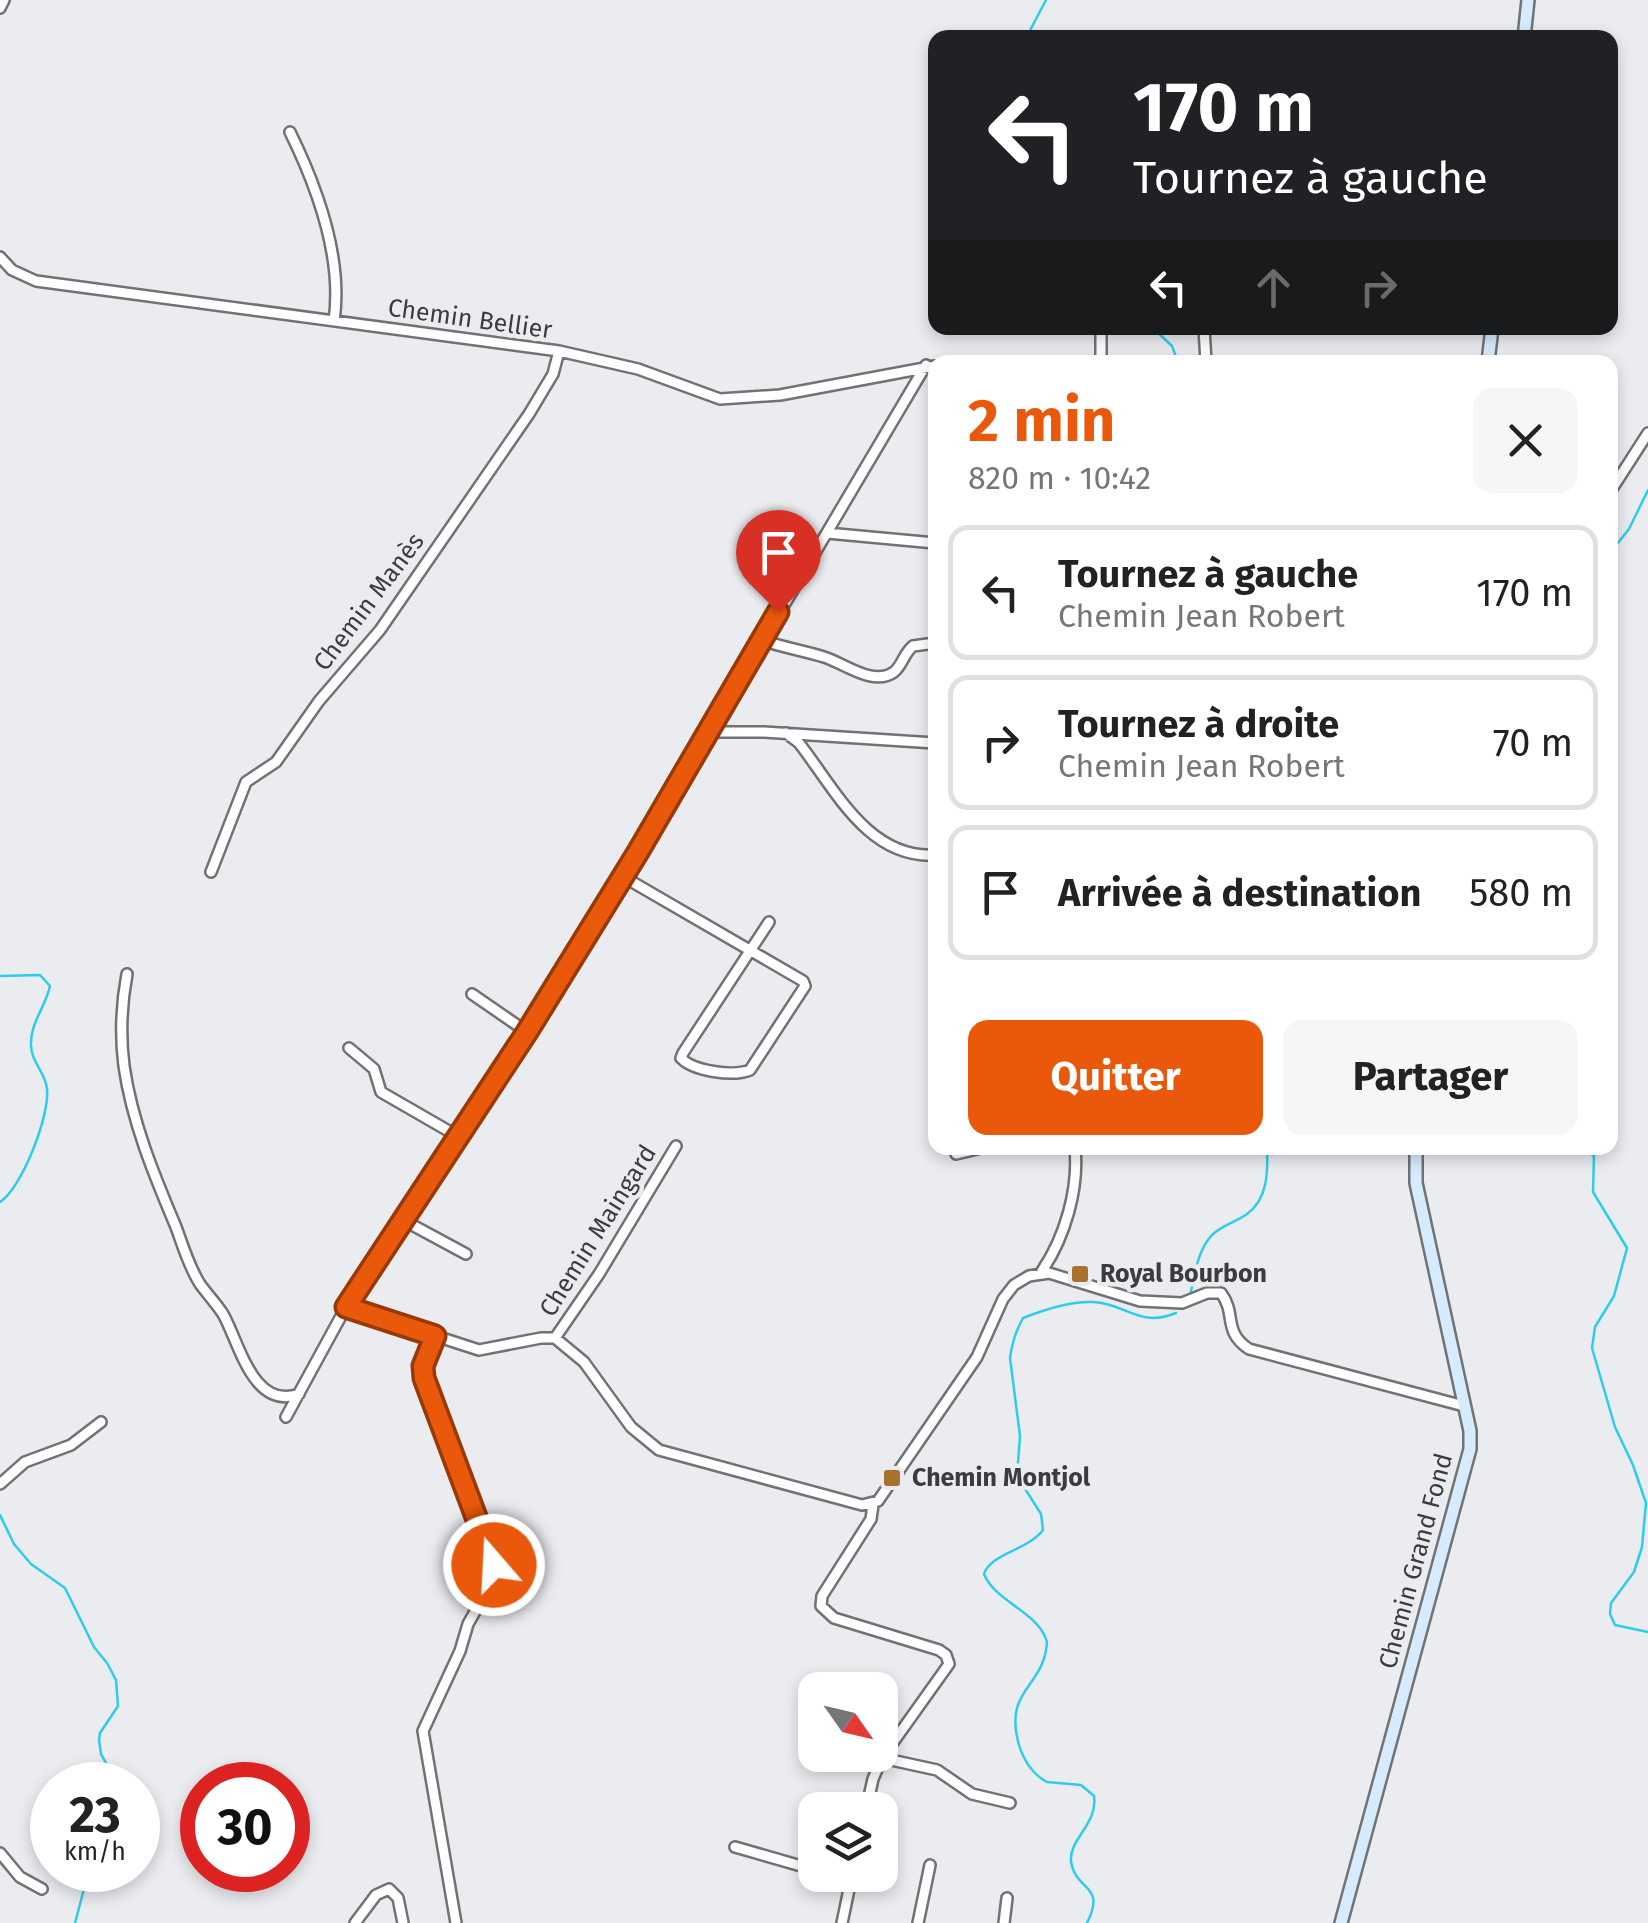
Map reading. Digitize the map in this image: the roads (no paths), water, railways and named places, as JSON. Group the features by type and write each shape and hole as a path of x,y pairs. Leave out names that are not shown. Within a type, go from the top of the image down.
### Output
{"street":[{"path":"0,8 4,0"},
{"path":"1525,30 1528,0"},
{"path":"290,132 308,168 323,219 335,280 334,321"},
{"name":"Chemin Bellier","path":"0,258 12,270 36,281 559,351 638,369 720,399 780,394 928,366"},
{"name":"Chemin Manès","path":"210,872 246,782 276,762 319,700 380,630 530,414 553,374 559,351"},
{"path":"286,1417 346,1307 527,1032 928,369"},
{"path":"1618,480 1648,434"},
{"path":"828,533 928,542"},
{"path":"761,640 823,656 856,672 883,676 896,670 913,646 928,644"},
{"path":"708,732 928,743"},
{"path":"785,733 799,744 874,838 908,854 928,855"},
{"path":"622,876 749,950 803,981 802,992 750,1070 737,1074 684,1064 683,1053 749,950 770,922"},
{"path":"128,974 120,1024 124,1069 145,1152 181,1241 200,1284 215,1300 238,1352 259,1382 277,1396 289,1398 301,1393"},
{"path":"472,994 527,1032"},
{"path":"348,1048 372,1066 382,1092 459,1137"},
{"name":"Chemin Maingard","path":"555,1338 599,1274 676,1146"},
{"path":"1042,1272 1065,1224 1075,1155"},
{"name":"Chemin Grand Fond","path":"1341,1923 1465,1471 1470,1439 1416,1183 1416,1155"},
{"path":"403,1220 466,1254"},
{"path":"898,1736 949,1664 946,1655 834,1618 821,1606 822,1596 871,1518 873,1505 899,1476 977,1357 1003,1298 1014,1285 1042,1272 1077,1279 1140,1301 1182,1303 1207,1293 1221,1293 1228,1303 1234,1336 1249,1349 1464,1406"},
{"path":"346,1307 479,1350 555,1338 584,1362 631,1427 659,1450 873,1505"},
{"path":"435,1336 423,1366 424,1378 494,1565 489,1588 468,1624 460,1651 423,1731 456,1923"},
{"path":"0,1484 25,1462 71,1445 101,1422"},
{"path":"898,1761 937,1770 972,1794 1010,1803"},
{"path":"735,1847 798,1865"},
{"path":"0,1853 20,1877 30,1882"},
{"path":"918,1923 930,1866"},
{"path":"355,1923 376,1896 389,1889 398,1898 403,1923"},
{"path":"842,1923 848,1892"},
{"path":"1004,1923 1008,1898"}],"waterway":[{"path":"1030,30 1046,0"},
{"path":"1160,335 1175,355"},
{"path":"1618,543 1648,490"},
{"path":"0,976 40,975 50,986 31,1037 32,1051 47,1089 44,1116 25,1167 0,1202"},
{"path":"1190,1295 1207,1241 1259,1201 1267,1175 1267,1155"},
{"path":"1592,1155 1593,1192 1627,1248 1614,1296 1595,1327 1592,1348 1615,1427 1646,1503 1642,1547 1634,1572 1611,1603 1610,1614 1615,1625 1648,1632"},
{"path":"1087,1923 1094,1901 1071,1861 1074,1846 1092,1815 1094,1796 1081,1785 1047,1782 1023,1756 1015,1726 1016,1711 1039,1670 1047,1642 1035,1623 997,1592 984,1574 994,1562 1043,1530 1041,1514 1017,1476 1020,1436 1010,1358 1023,1318 1057,1307 1093,1302 1143,1317 1176,1313"},
{"path":"0,1515 14,1544 31,1564 65,1588 94,1647 116,1680 118,1706 99,1740 105,1762"},
{"path":"75,1923 83,1892"}],"place":[{"name":"Royal Bourbon","path":"1080,1274"},
{"name":"Chemin Montjol","path":"892,1478"}]}
